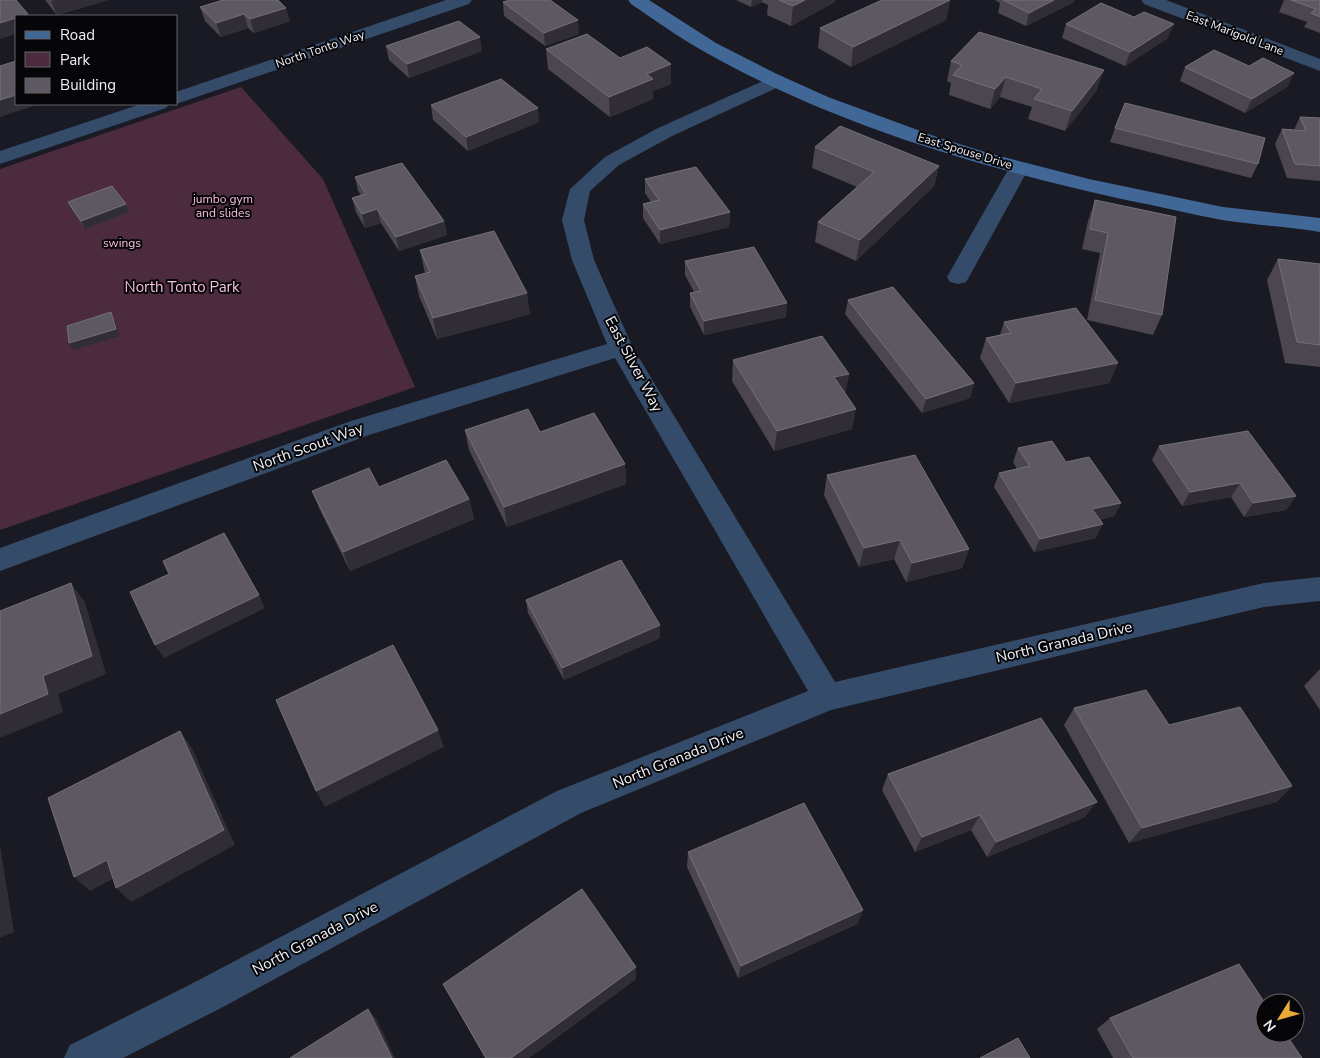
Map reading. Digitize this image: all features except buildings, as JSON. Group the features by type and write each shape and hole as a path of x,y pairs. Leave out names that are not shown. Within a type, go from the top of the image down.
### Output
{"main road":[{"name":"East Spouse Drive","path":"637,0 718,52 776,81 848,111 936,143 1019,168 1110,190 1232,215 1320,224"}],"street":[{"name":"North Tonto Way","path":"178,97 463,0"},
{"name":"East Marigold Lane","path":"1150,0 1320,65"},
{"name":"East Silver Way","path":"776,81 665,132 612,161 580,189 572,220 582,260 621,348 828,697"},
{"path":"0,158 155,105"},
{"path":"958,277 1019,168"},
{"name":"North Scout Way","path":"0,560 360,428 621,348"},
{"name":"North Granada Drive","path":"83,1058 210,994 569,802 828,697 1264,596 1320,589"}],"green space":[{"name":"North Tonto Park","path":"241,87 323,179 415,387 0,530 0,169"}],"park label":[{"name":"jumbo gym and slides","path":"223,206"},
{"name":"swings","path":"122,243"}]}
